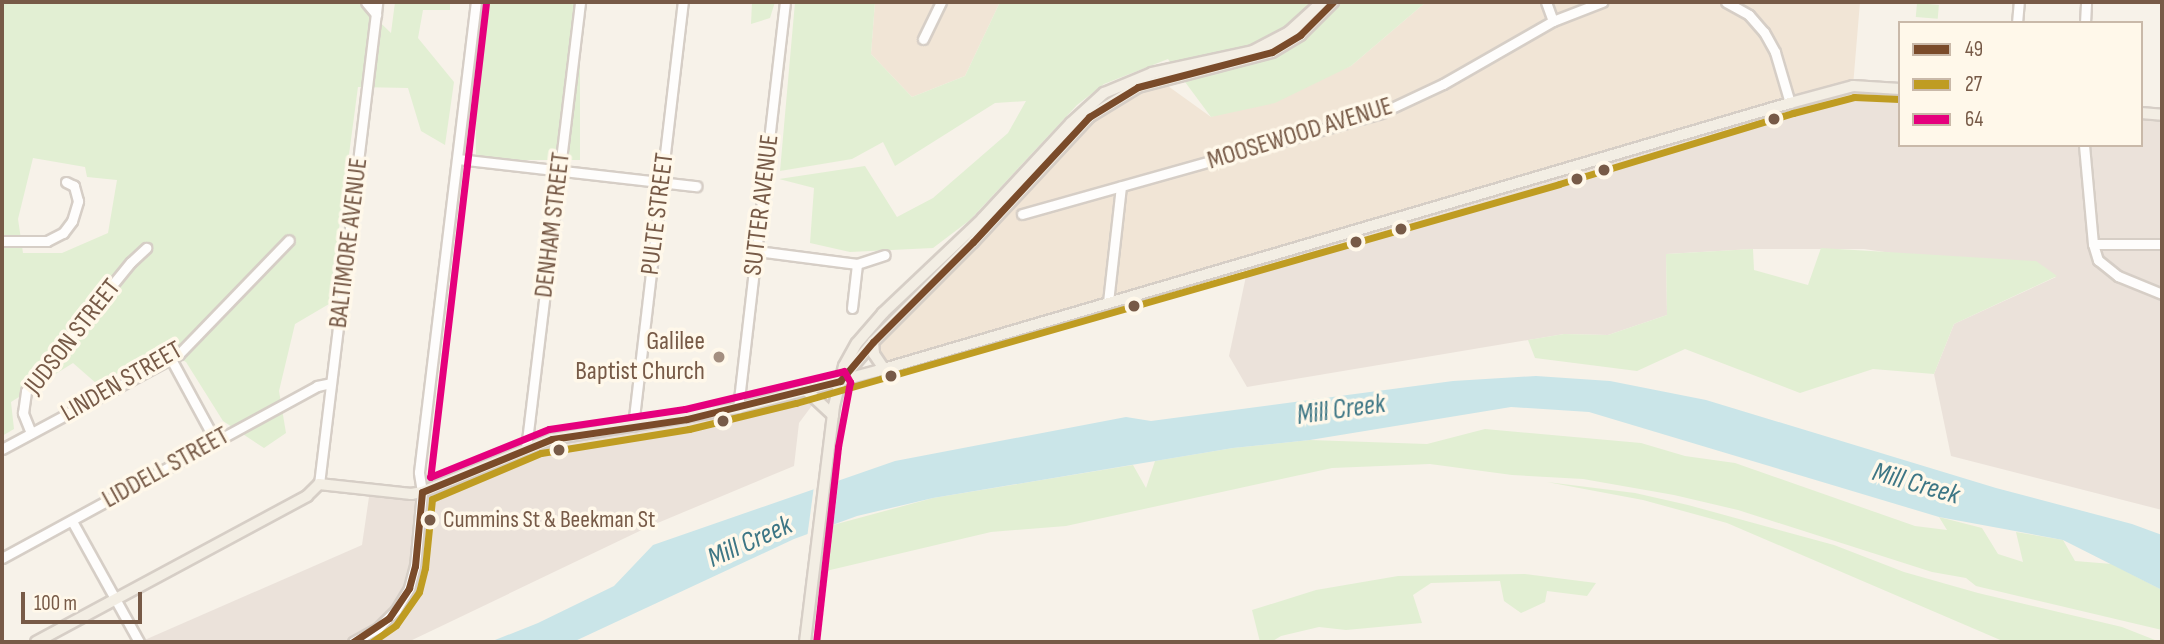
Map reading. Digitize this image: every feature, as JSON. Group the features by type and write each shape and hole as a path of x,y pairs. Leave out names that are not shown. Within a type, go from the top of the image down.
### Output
{"main road":[{"path":"805,642 831,410 852,350 883,313 982,219 1071,123 1104,93 1152,73 1254,51 1289,32 1322,2"},
{"path":"841,381 873,342 957,260 1089,117 1138,87 1253,60 1272,52 1300,34 1333,2"},
{"path":"36,642 307,496 319,484 411,494 422,492 526,449 565,436 738,408 884,369 1556,174 1790,103 1853,86 1898,89"},
{"path":"2143,113 2162,115"},
{"path":"873,342 874,354 884,369"},
{"path":"806,390 831,410"}],"street":[{"path":"366,2 376,14"},
{"name":"BALTIMORE AVENUE","path":"319,484 377,2"},
{"path":"353,642 389,618 406,594 415,566 422,492 419,472 476,2"},
{"name":"DENHAM STREET","path":"526,449 580,2"},
{"name":"PULTE STREET","path":"633,426 683,2"},
{"name":"SUTTER AVENUE","path":"738,408 785,2"},
{"path":"923,39 941,2"},
{"path":"1546,2 1553,21"},
{"name":"MOOSEWOOD AVENUE","path":"1021,214 1381,113 1443,84 1553,21 1602,2"},
{"path":"1726,2 1749,15 1764,32 1775,52 1790,103"},
{"path":"2017,21 2019,2"},
{"path":"2085,21 2086,2"},
{"path":"2084,147 2093,244 2103,267 2162,294"},
{"path":"457,159 696,186"},
{"path":"2,241 47,241 63,233 72,221 77,193 66,182"},
{"path":"1108,302 1121,187"},
{"name":"LINDEN STREET","path":"2,449 171,359 289,240"},
{"path":"2093,244 2162,244"},
{"name":"JUDSON STREET","path":"31,433 23,413 26,391 146,248"},
{"path":"757,250 857,264 885,255"},
{"path":"852,308 857,264"},
{"path":"171,359 215,440"},
{"name":"LIDDELL STREET","path":"2,558 215,440 317,386 331,383"},
{"path":"72,521 139,642"}],"shaded area":[{"path":"875,2 1000,2 965,76 912,97 871,54"},
{"path":"1426,2 1860,2 1853,86 877,371 873,342 1089,117 1161,81 1211,117 1351,66"},
{"path":"1853,86 1898,89 1898,147 2143,147 2143,113 2162,115 2162,510 1951,456 1934,374 1954,324 2056,277 1864,249 1753,249 1666,254 1667,315 1608,335 1564,334 1247,387 1229,356 1249,262"},
{"path":"828,384 799,423 794,466 648,527 408,642 140,642 362,545 370,490 411,494 526,449 687,419"}],"green space":[{"path":"2,2 359,2 391,33 395,2 450,2 450,10 423,10 418,38 454,82 445,145 421,131 408,88 358,87 329,304 295,324 279,391 286,433 264,448 223,421 186,362 165,350 97,384 73,363 11,402 14,429 2,436","holes":["33,158 85,167 87,177 117,180 108,233 62,253 23,253 18,219"]},
{"path":"476,2 580,2 580,160 476,160"},
{"path":"752,2 775,2 770,18 751,24"},
{"path":"795,2 875,2 871,54 912,97 965,76 1000,2 1426,2 1351,66 1275,103 1211,117 1168,59 1104,84 1077,105 970,220 933,248 850,252 810,243 814,188 779,179 865,166 897,217 933,198 1008,133 1026,101 995,103 895,166 883,142 852,159 780,171"},
{"path":"1917,3 1939,5 1938,19 1916,17"},
{"path":"1821,248 2036,261 2057,276 1954,324 1934,374 1873,369 1800,393 1685,349 1637,371 1535,358 1528,340 1564,334 1608,335 1667,315 1666,254 1753,249 1754,270 1808,285"},
{"path":"1485,429 1641,443 1685,456 1735,463 1915,526 1947,530 1939,517 1982,528 1998,554 2023,562 2016,532 2063,540 2075,561 2112,564 2162,590 2162,630 1976,586 1966,578 1932,572 1738,510 1674,495 1583,479 1512,475 1430,464 1332,468 1066,526 991,532 826,571 833,525 933,498 1133,465 1146,488 1155,461 1233,448 1310,440 1427,444"},
{"path":"1547,482 1635,493 1688,505 1834,545 1904,572 1978,593 2122,627 2160,642 2005,642 1727,523 1643,500"},
{"path":"1525,574 1596,583 1587,596 1547,591 1545,602 1521,613 1504,601 1500,581 1431,583 1413,595 1422,623 1346,630 1319,627 1281,636 1271,642 1260,642 1252,610 1316,590 1398,576"}],"water":[{"name":"Mill Creek","path":"1536,376 1610,381 1706,400 1996,488 2132,524 2162,535 2162,590 2063,540 1939,517 1589,412 1511,407 1310,440 1233,448 933,498 857,516 794,539 573,642 490,642 538,623 614,586 653,545 895,461 1126,417 1151,421 1453,381"}],"pier":[{"path":"839,477 833,528 807,538 814,486"}],"transit line":[{"name":"49","path":"840,381 873,342 973,242 1089,117 1138,87 1272,52 1300,35 1333,2"},
{"name":"64","path":"486,3 430,477 549,429 685,409 844,371 850,382 838,447 816,642"},
{"name":"27","path":"372,642 396,625 419,592 425,568 432,499 541,453 689,429 796,403 1559,184 1793,113 1854,97 1898,99"},
{"name":"49","path":"353,642 389,618 409,588 415,566 422,492 552,439 687,419 840,381"}],"place":[{"name":"Galilee Baptist Church","path":"719,357"},
{"name":"Cummins St & Beekman St","path":"430,520"}]}
